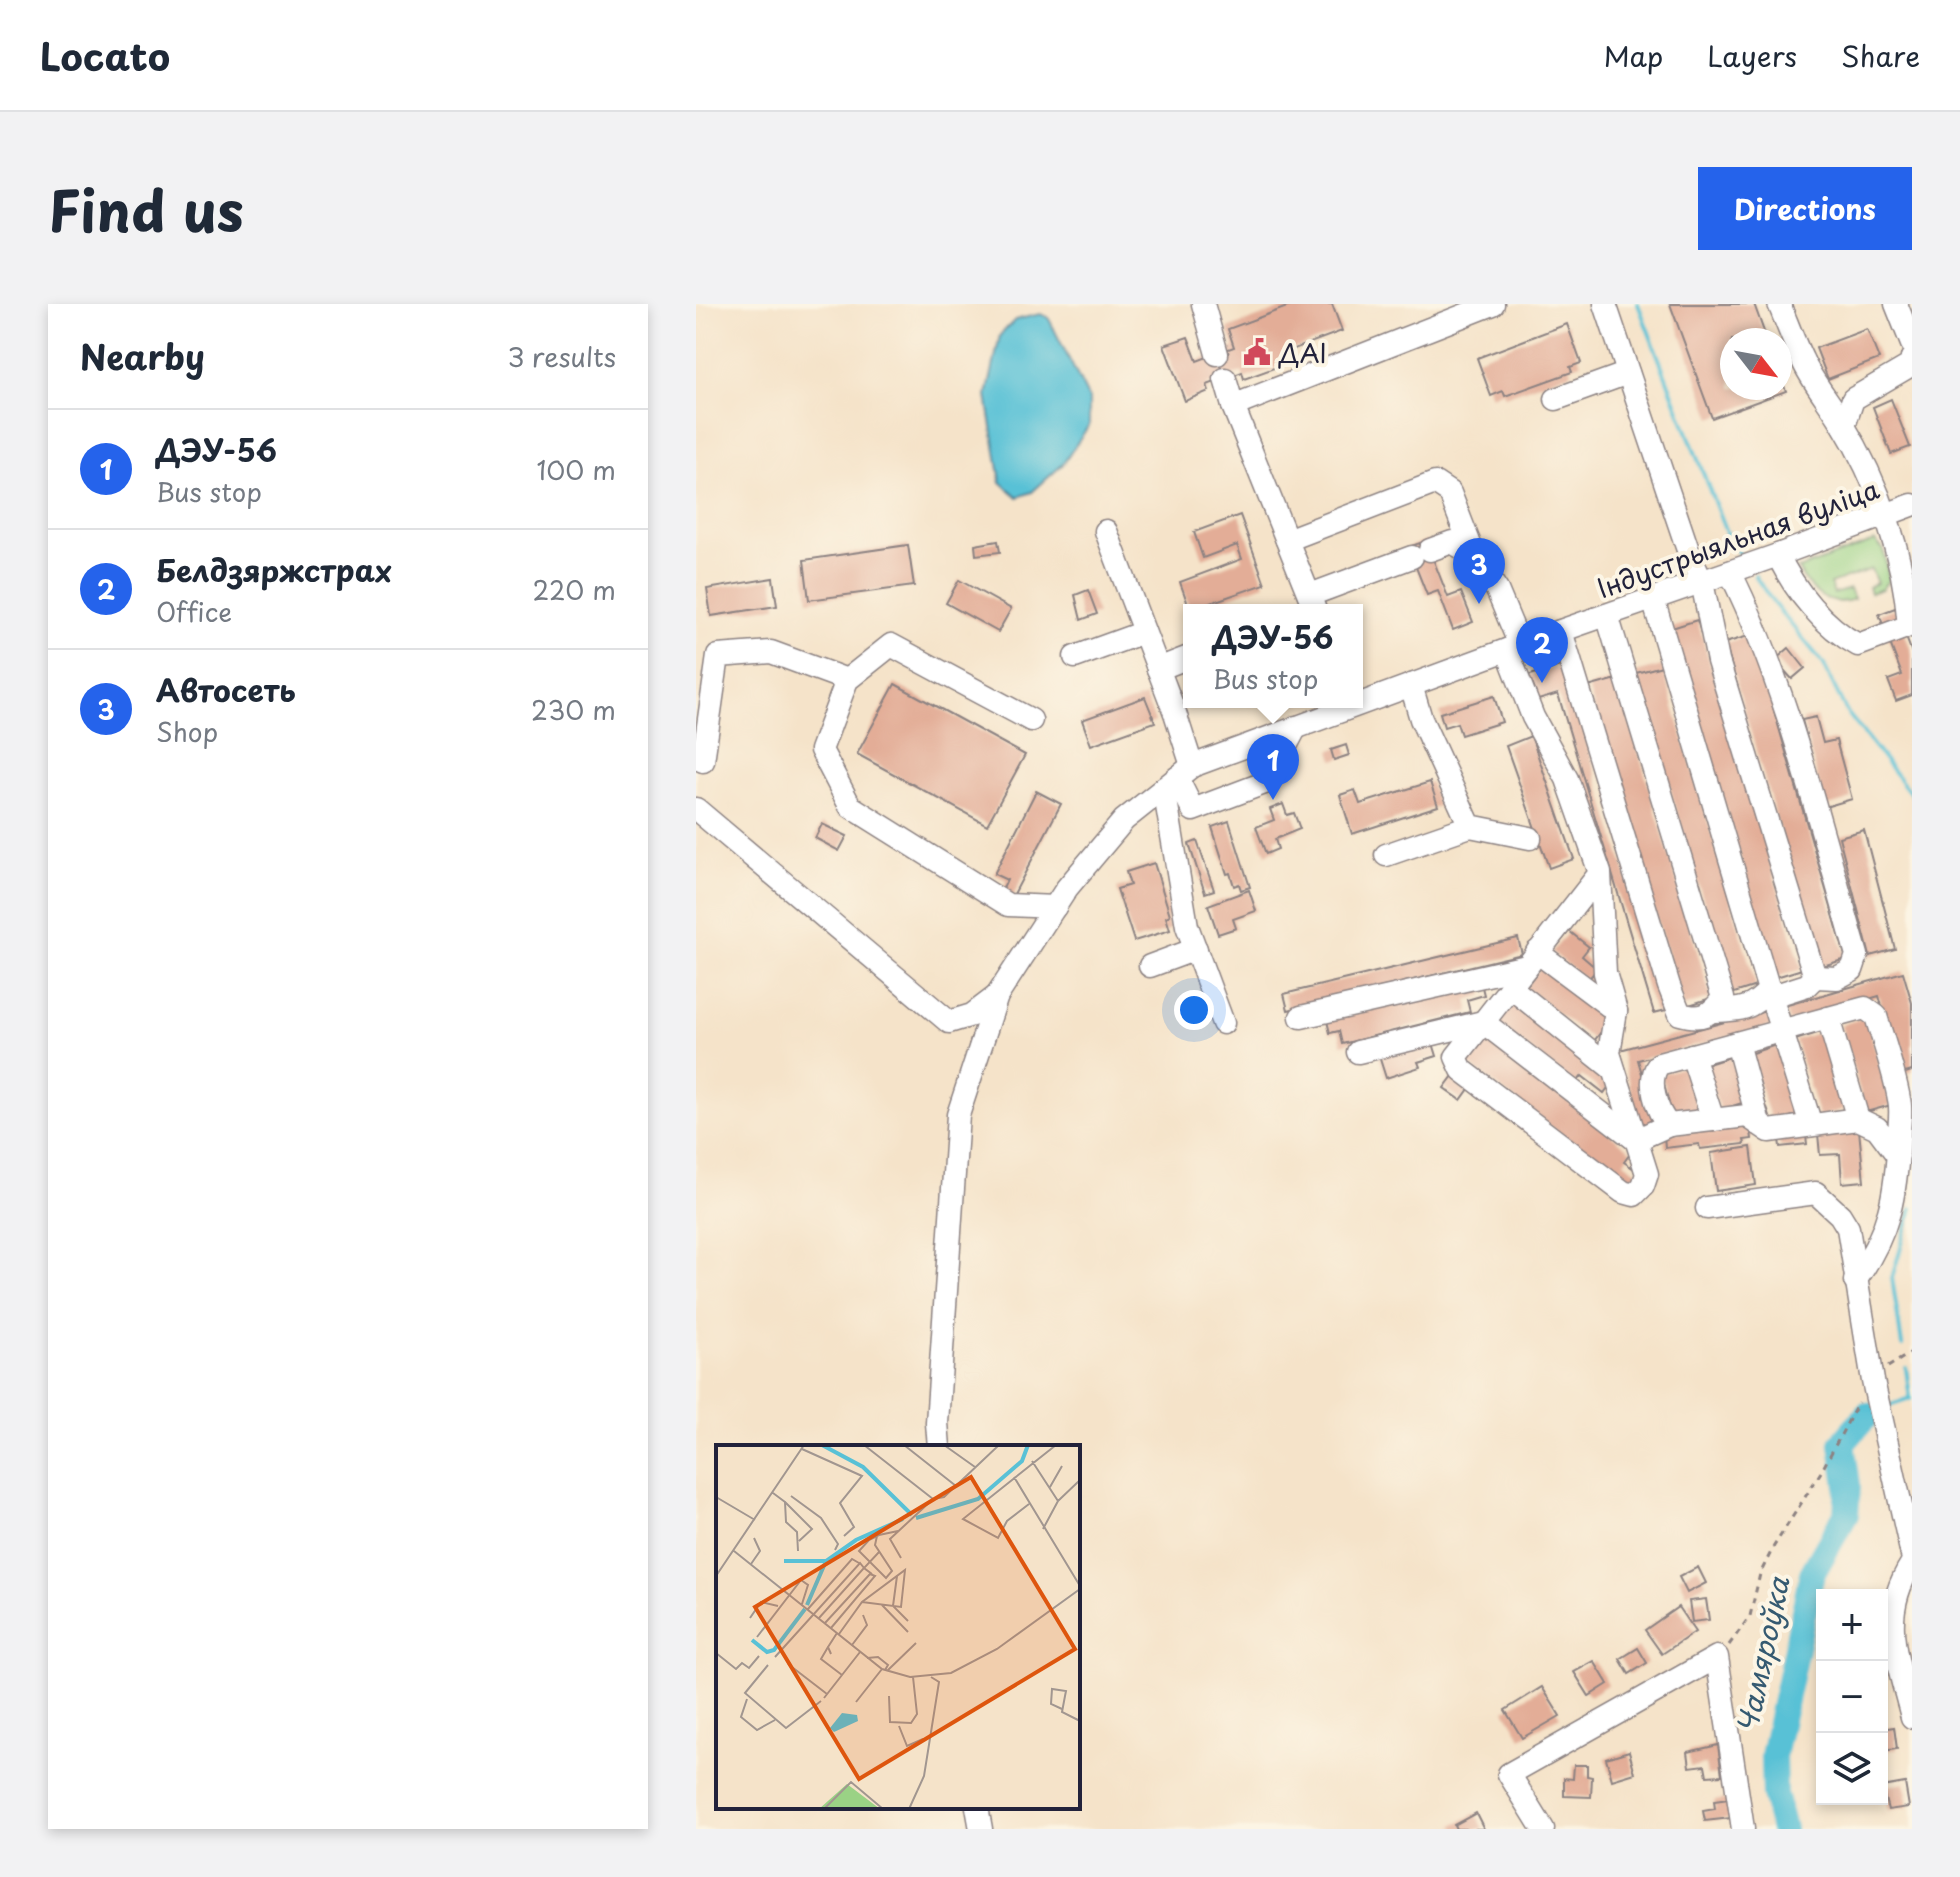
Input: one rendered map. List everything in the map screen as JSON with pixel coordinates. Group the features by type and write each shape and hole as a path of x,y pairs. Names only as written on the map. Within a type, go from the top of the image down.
{"street":[{"path":"1203,304 1217,354"},
{"path":"1233,406 1493,304"},
{"path":"1605,304 1690,556 1702,582 1718,661 1815,977"},
{"path":"1778,555 1788,577 1838,634 1858,645 1909,626 1906,591 1893,538 1874,487 1844,426 1803,362 1779,304"},
{"path":"1896,304 1912,344"},
{"path":"1844,426 1853,399 1911,365 1912,358"},
{"path":"1556,399 1628,373"},
{"path":"1225,379 1312,602 1452,542 1474,555"},
{"path":"1287,540 1435,483 1450,493 1474,555 1497,590 1533,717 1567,779 1600,873 1605,973 1616,1011 1609,1053 1647,1174 1643,1186 1634,1195 1623,1192 1462,1070 1456,1057 1600,873"},
{"name":"Індустрыяльная вуліца","path":"1363,700 1912,505"},
{"path":"1106,531 1158,669 1178,777 1187,926 1223,1023"},
{"path":"1730,572 1755,622 1780,695 1857,955 1852,970 1837,978 1815,977 1807,985 1779,994 1769,990"},
{"path":"1653,599 1811,1125"},
{"path":"1607,615 1723,998 1713,1011"},
{"path":"1561,631 1680,1014 1695,1018 1713,1011 1742,1009 1757,1003 1769,990"},
{"path":"1075,657 1144,632"},
{"path":"1031,720 891,645 847,680 821,750 850,806 1008,905 1055,907"},
{"path":"703,761 718,656 771,652 847,680"},
{"path":"1158,669 1183,659"},
{"path":"1411,685 1421,719 1470,826"},
{"name":"Індустрыяльная вуліца","path":"997,996 1055,907 1124,820 1178,777 1340,708"},
{"path":"1178,777 1193,810 1267,782 1296,727"},
{"path":"696,809 949,1022 972,1015 997,996"},
{"path":"1386,855 1470,826 1530,838"},
{"path":"1150,966 1196,949"},
{"path":"1301,1017 1532,959 1616,1011"},
{"path":"1510,987 1614,1070"},
{"path":"939,1445 937,1423 958,1115 997,996"},
{"path":"1669,1125 1662,1118 1652,1084 1652,1072 1659,1064 1865,1008 1876,1016 1900,1101 1898,1156 1892,1204 1875,1252 1855,1281"},
{"path":"1828,1018 1858,1119"},
{"path":"1358,1052 1483,1022"},
{"path":"1483,1022 1636,1140"},
{"path":"1737,1043 1759,1124"},
{"path":"1692,1055 1713,1120"},
{"path":"1636,1140 1669,1125 1747,1116 1769,1131 1858,1119 1877,1128 1898,1156"},
{"path":"1707,1208 1816,1193 1840,1215 1848,1228 1873,1381 1912,1555"},
{"path":"1912,1563 1899,1583 1891,1628 1912,1717"},
{"path":"1543,1829 1509,1774 1717,1657 1743,1829"},
{"path":"977,1809 981,1829"}],"path":[{"path":"1717,1657 1750,1616 1760,1574 1821,1472 1848,1418 1873,1381 1891,1364 1912,1352"}],"green space":[{"path":"1875,541 1883,549 1889,579 1882,589 1870,593 1868,587 1877,583 1871,569 1830,584 1834,594 1849,589 1854,599 1836,602 1814,591 1798,569"}],"water":[{"path":"1040,314 1048,317 1089,399 1089,425 1063,464 1032,492 1018,497 1001,482 987,396 1000,335 1015,320"}],"building":[{"name":"ДАІ","path":"1289,304 1332,304 1342,331 1291,350 1296,360 1244,379 1242,372 1207,385 1209,391 1185,401 1164,345 1188,337 1197,361 1234,347 1228,329"},
{"path":"1670,304 1754,304 1763,328 1720,328 1720,400 1761,400 1712,418"},
{"path":"1567,324 1581,363 1570,367 1572,372 1505,396 1503,391 1491,396 1477,358"},
{"path":"1867,329 1879,359 1828,379 1816,348"},
{"path":"1891,399 1910,447 1891,454 1873,407"},
{"path":"1240,515 1265,584 1207,604 1188,604 1180,582 1242,559 1237,545 1203,558 1194,532"},
{"path":"998,541 1000,552 976,555 975,545"},
{"path":"1426,541 1448,597 1461,592 1473,622 1453,630 1438,591 1427,595 1408,547"},
{"path":"908,545 914,586 809,600 804,560"},
{"path":"773,578 777,606 711,616 707,589"},
{"path":"959,580 1011,609 998,632 946,603"},
{"path":"1088,590 1097,614 1081,620 1075,595"},
{"path":"1895,608 1912,653 1912,695 1896,701 1888,680 1902,675 1879,614"},
{"path":"1697,620 1802,969 1776,977 1672,628"},
{"path":"1752,635 1846,959 1819,967 1725,643"},
{"path":"1789,648 1805,668 1792,679 1775,660"},
{"path":"1564,665 1666,1010 1654,1013 1558,694 1535,701 1527,676"},
{"path":"1662,666 1756,986 1731,994 1636,673"},
{"path":"1617,679 1711,998 1683,1007 1588,687"},
{"path":"895,684 1025,755 987,825 857,754"},
{"path":"1494,696 1502,722 1461,735 1457,723 1444,727 1440,713"},
{"path":"1145,697 1155,722 1091,745 1082,720"},
{"path":"1816,717 1823,743 1836,740 1852,799 1825,807 1802,720"},
{"path":"1531,736 1574,859 1549,868 1506,746"},
{"path":"1346,745 1349,755 1334,760 1331,750"},
{"path":"1430,782 1438,806 1352,834 1340,795 1355,790 1360,804"},
{"path":"1036,791 1061,804 1013,896 1002,891 1007,880 994,874"},
{"path":"1283,804 1287,815 1294,813 1300,829 1275,839 1278,849 1266,854 1256,827 1274,820 1270,809"},
{"path":"1229,821 1250,887 1241,890 1239,884 1234,886 1230,873 1227,874 1212,827"},
{"path":"822,824 847,836 839,851 815,838"},
{"path":"1864,830 1895,949 1870,956 1839,837"},
{"path":"1197,841 1214,890 1205,893 1189,844"},
{"path":"1154,863 1170,915 1166,917 1170,930 1134,941 1117,889 1130,885 1126,872"},
{"path":"1249,890 1256,911 1233,919 1236,928 1218,934 1208,905"},
{"path":"1569,931 1589,947 1582,956 1597,969 1587,981 1552,952"},
{"path":"1518,938 1522,954 1288,1010 1284,994"},
{"path":"1541,967 1610,1020 1594,1041 1525,988"},
{"path":"1903,972 1912,1003 1912,1071 1902,1074 1879,996 1789,1022 1784,1006"},
{"path":"1481,983 1484,995 1467,1000 1470,1012 1342,1044 1339,1031 1330,1033 1327,1021"},
{"path":"1511,1000 1613,1081 1604,1093 1582,1076 1575,1085 1495,1022"},
{"path":"1766,1011 1771,1026 1638,1060 1657,1126 1642,1130 1620,1050"},
{"path":"1866,1017 1891,1105 1866,1112 1841,1025"},
{"path":"1821,1032 1844,1109 1819,1117 1795,1040"},
{"path":"1484,1036 1632,1151 1624,1162 1641,1174 1630,1188 1465,1061"},
{"path":"1432,1040 1437,1056 1418,1062 1420,1067 1386,1078 1379,1056"},
{"path":"1776,1045 1799,1114 1772,1123 1749,1054"},
{"path":"1730,1057 1745,1102 1720,1110 1705,1065"},
{"path":"1686,1066 1698,1110 1673,1118 1661,1074"},
{"path":"1453,1076 1469,1089 1461,1100 1444,1088"},
{"path":"1750,1124 1752,1139 1744,1140 1745,1144 1700,1149 1699,1144 1665,1148 1664,1134"},
{"path":"1859,1130 1864,1181 1842,1183 1840,1154 1820,1155 1818,1134"},
{"path":"1806,1136 1807,1144 1780,1147 1779,1139"},
{"path":"1751,1147 1756,1185 1716,1191 1711,1153"},
{"path":"1698,1567 1706,1583 1687,1593 1679,1577"},
{"path":"1706,1599 1709,1620 1692,1622 1689,1601"},
{"path":"1678,1607 1695,1632 1662,1654 1645,1630"},
{"path":"1638,1648 1647,1663 1629,1674 1620,1659"},
{"path":"1594,1661 1608,1684 1589,1696 1574,1672"},
{"path":"1542,1687 1560,1716 1522,1738 1505,1710"},
{"path":"1894,1727 1897,1749 1888,1750 1888,1728"},
{"path":"1718,1745 1722,1775 1707,1776 1705,1765 1690,1767 1688,1752"},
{"path":"1629,1751 1635,1773 1612,1780 1606,1758"},
{"path":"1574,1765 1587,1765 1587,1776 1592,1777 1591,1797 1564,1796 1564,1778 1573,1779"},
{"path":"1905,1783 1909,1807 1888,1810 1888,1786"},
{"path":"1729,1799 1731,1818 1705,1821 1703,1811 1715,1809 1714,1801"},
{"path":"1476,1813 1484,1829 1456,1829 1454,1825"}],"waterway":[{"path":"1638,304 1727,535 1741,556"},
{"path":"1755,576 1823,663 1846,711 1912,795"},
{"path":"1902,1345 1892,1278 1912,1209"},
{"path":"1906,1368 1910,1399"},
{"name":"Чамяроўка","path":"1888,1406 1910,1399"},
{"name":"Чамяроўка","path":"1783,1829 1774,1794 1773,1756 1812,1574 1846,1514 1848,1485 1842,1444 1867,1415"}],"place":[{"name":"ДАІ","path":"1257,352"},
{"name":"Автосеть","path":"1479,604"},
{"name":"Белдзяржстрах","path":"1542,683"},
{"name":"ДЭУ-56","path":"1273,800"}]}
